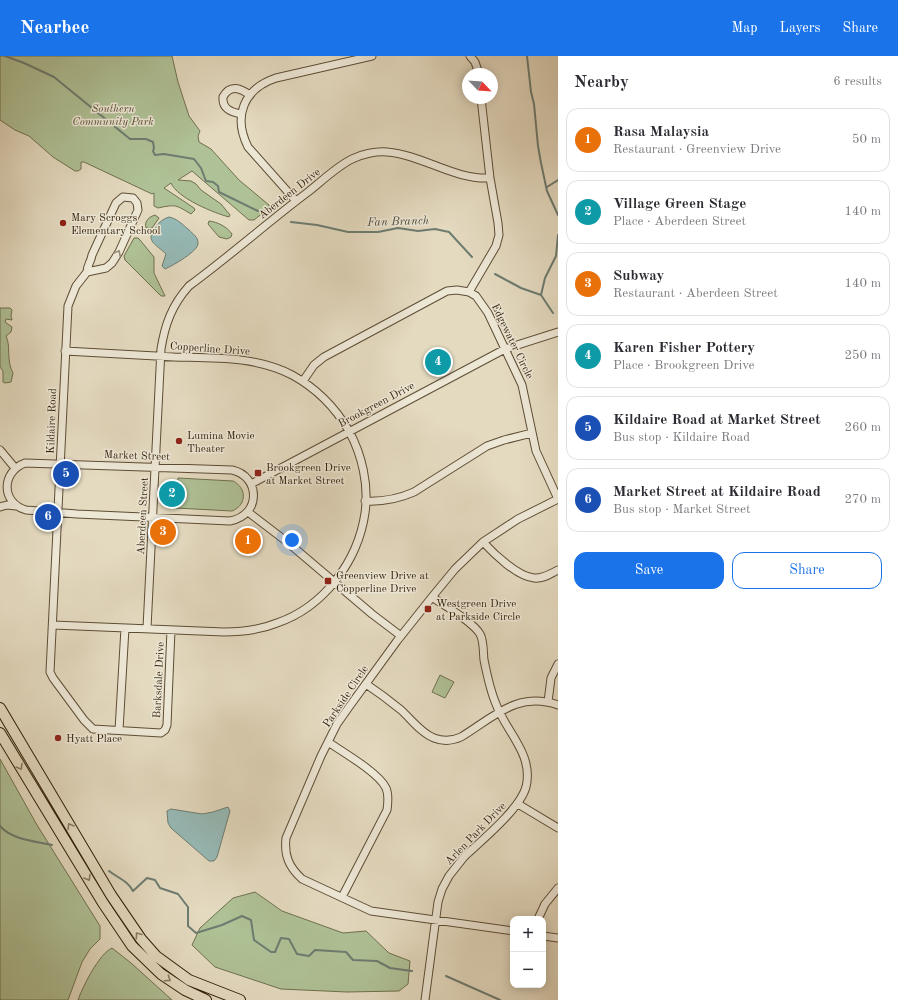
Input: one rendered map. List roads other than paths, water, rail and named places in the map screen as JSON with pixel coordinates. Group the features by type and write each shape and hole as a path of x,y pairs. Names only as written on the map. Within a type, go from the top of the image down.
{"highway":[{"path":"0,708 111,896 141,939 156,956 189,980 240,1000"},
{"path":"0,733 103,903 132,946 160,974 185,990 206,1000"}],"street":[{"path":"296,201 248,147 242,134 240,121 241,114 250,95 262,84 276,78 372,56"},
{"path":"470,56 475,62 477,68"},
{"path":"241,114 228,110 224,105 224,97 229,90 236,88 250,95"},
{"path":"303,382 314,365 324,357 447,291 457,290 469,292 498,240 498,223 490,178 483,104"},
{"name":"Aberdeen Drive","path":"161,356 166,322 174,306 184,292 345,163 360,156 374,153 397,153 410,156 472,178 490,178"},
{"name":"Kildaire Road","path":"53,625 65,351 70,300 76,286 87,272 87,267 92,260 92,255 116,203 123,197 133,198 137,203 138,210 116,259 106,268 87,272"},
{"name":"Edgewater Circle","path":"469,292 476,296 483,304 522,385 538,459 558,499"},
{"name":"Brookgreen Drive","path":"251,484 505,349 558,332"},
{"name":"Copperline Drive","path":"53,625 229,632 261,628 278,623 305,609 319,598 334,583 347,565 362,528 366,501 365,482 358,450 340,417 329,403 303,382 285,371 248,361 65,351"},
{"name":"Aberdeen Street","path":"147,628 161,356"},
{"path":"366,501 389,500 406,496 487,446 532,433"},
{"path":"0,450 15,468 9,476 6,495 0,503"},
{"name":"Market Street","path":"15,468 20,465 30,463 232,470 239,472 251,484"},
{"path":"0,507 7,505 16,506 26,510 58,513 230,521 237,520 248,512 253,504 254,496 251,484"},
{"path":"7,490 10,499 16,506"},
{"name":"Parkside Circle","path":"435,920 371,911 302,879 287,860 286,838 328,742 349,707 401,636 432,597 455,569 483,542 497,531 558,499"},
{"path":"248,512 286,541 334,583 401,636"},
{"path":"483,542 496,556 520,574 534,578 545,577 558,570"},
{"name":"Arlen Park Drive","path":"425,1000 435,920 442,889 456,866 518,804 526,788 527,767 521,749 499,712 492,694 484,660 482,641 479,633 470,624 432,597"},
{"name":"Barksdale Drive","path":"53,625 50,672 90,727 97,730 159,733 163,732 167,725 171,630"},
{"path":"119,730 125,628"},
{"path":"548,702 551,678 558,664"},
{"path":"366,684 400,710 428,735 439,740 447,741 455,740 508,707 528,701 548,702 558,705"},
{"path":"328,742 377,776 384,786 388,796 387,810 342,897"},
{"path":"518,804 558,828"},
{"path":"539,916 558,888"},
{"path":"435,920 510,931"},
{"path":"546,936 558,938"}],"water":[{"path":"169,217 178,221 189,230 196,237 198,243 190,254 179,262 165,269 162,266 166,254 155,245 151,239 151,236 158,224"},
{"path":"228,807 230,811 217,857 214,861 209,861 171,828 168,823 167,811 171,809 202,814"}],"waterway":[{"name":"Fan Branch","path":"5,56 54,77 130,139 146,139 153,142 153,151 155,155 164,154 194,159 201,168 206,181 213,182 218,186 219,192 258,211"},
{"path":"527,56 541,163 547,191 558,215"},
{"path":"547,187 558,180"},
{"name":"Fan Branch","path":"291,222 317,225 348,232 378,232 398,228 418,231 435,229 449,232 472,257"},
{"path":"541,295 545,278 556,256 558,235"},
{"name":"Fan Branch","path":"495,274 521,288 541,295 553,313"},
{"path":"0,826 5,831 17,837 52,845"},
{"path":"109,871 126,882 133,891 147,878 155,880 160,888 178,894 188,907 188,926 196,933 222,925 242,916 251,920 254,940 271,952 275,952 281,938 289,939 297,954 309,956 315,950 346,952 353,960 377,961 390,968 412,971"},
{"path":"446,976 500,1000"}],"place":[{"name":"Mary Scroggs Elementary School","path":"63,223"},
{"name":"Karen Fisher Pottery","path":"438,362"},
{"name":"Lumina Movie Theater","path":"179,441"},
{"name":"Brookgreen Drive at Market Street","path":"258,473"},
{"name":"Kildaire Road at Market Street","path":"66,474"},
{"name":"Village Green Stage","path":"172,494"},
{"name":"Market Street at Kildaire Road","path":"48,517"},
{"name":"Subway","path":"163,532"},
{"name":"Rasa Malaysia","path":"248,541"},
{"name":"Greenview Drive at Copperline Drive","path":"328,581"},
{"name":"Westgreen Drive at Parkside Circle","path":"428,609"},
{"name":"Hyatt Place","path":"58,738"}],"park label":[{"name":"Southern Community Park","path":"113,114"}]}
